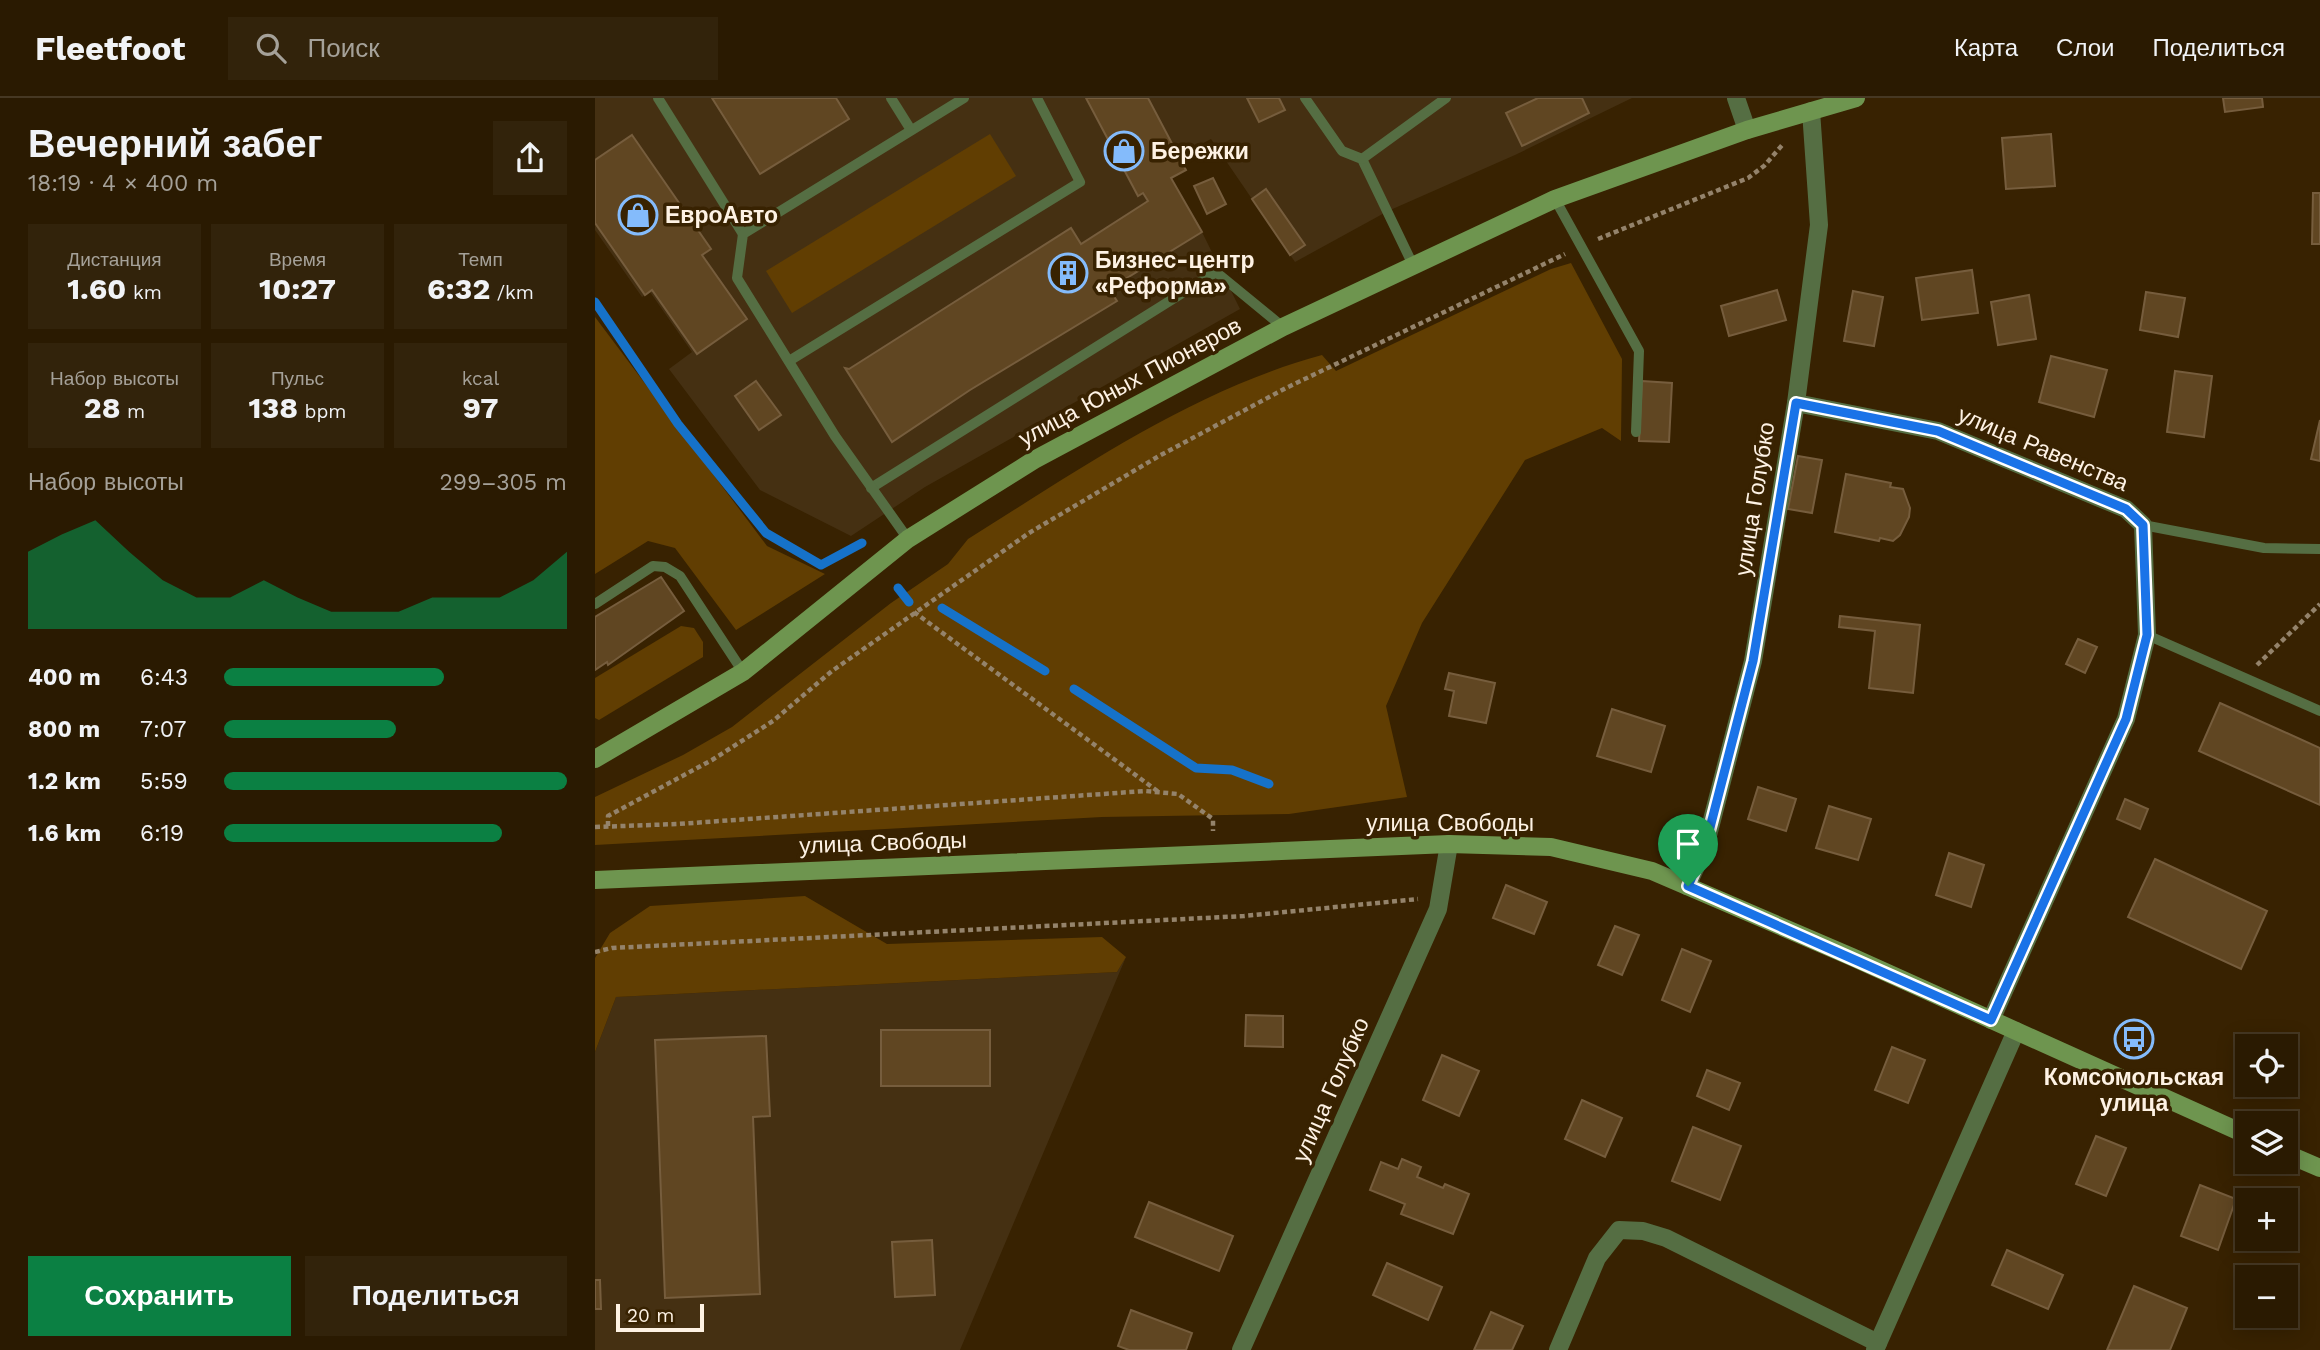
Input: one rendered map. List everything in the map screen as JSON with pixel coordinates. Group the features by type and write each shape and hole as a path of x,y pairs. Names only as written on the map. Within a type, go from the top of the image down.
{"main road":[{"name":"улица Юных Пионеров","path":"595,758 744,672 908,539 1034,460 1283,327 1555,199 1748,130 1856,98"},
{"name":"улица Свободы","path":"595,880 1449,844 1551,847 1653,871 2235,1130"},
{"path":"2298,1159 2320,1168"}],"street":[{"path":"1736,98 1748,130"},
{"name":"улица Голубко","path":"1688,886 1705,847 1753,661 1796,403 1819,225 1811,111"},
{"name":"улица Равенства","path":"1796,403 1938,431 2126,509 2143,525"},
{"path":"1991,1020 2126,719 2147,635 2143,525"},
{"name":"улица Голубко","path":"1241,1350 1438,909 1449,844"},
{"path":"1558,1350 1597,1258 1619,1230 1643,1231 1666,1238 1876,1347 2016,1031"}],"lane":[{"path":"658,98 743,234 737,278 871,488 908,539"},
{"path":"891,98 911,131"},
{"path":"743,234 964,98"},
{"path":"789,361 1080,182 1037,98"},
{"path":"1305,98 1342,151 1362,159 1413,265"},
{"path":"1362,159 1446,98"},
{"path":"1555,199 1639,351 1636,432"},
{"path":"871,488 1216,272 1283,327"},
{"path":"2143,525 2264,548 2320,549"},
{"path":"595,604 653,566 665,567 680,576 744,672"},
{"path":"2147,635 2320,710"}],"path":[{"path":"608,827 608,816 712,760 773,721 832,671 1029,533 1159,456 1286,388 1581,246 1748,178 1764,166 1811,111"},
{"path":"2244,678 2320,604"},
{"path":"914,612 1160,793"},
{"path":"595,827 1145,791 1178,794 1213,819 1214,854"},
{"path":"595,952 612,948 1244,916 1440,897"}],"shaded area":[{"path":"595,98 1632,98 1515,155 1388,211 1295,262 1211,139 1179,156 1186,170 1171,179 1202,232 1240,309 925,487 851,536 760,490 669,369 692,352 650,292 642,297 595,230"},
{"path":"990,134 1016,176 792,313 766,271"},
{"path":"1571,263 1622,359 1621,441 1602,428 1525,460 1422,623 1386,706 1407,797 1289,814 1102,817 595,845 595,797 683,755 732,727 891,603 948,564 968,539 1095,459 1183,410 1274,370 1322,355 1336,371 1551,269"},
{"path":"595,317 767,546 825,574 736,630 675,548 648,541 595,574"},
{"path":"681,626 694,628 703,642 703,657 599,720 595,718 595,678"},
{"path":"805,896 887,944 1102,937 1126,957 1117,972 616,997 595,1052 595,958 610,933 650,906"},
{"path":"1126,957 960,1350 595,1350 595,1052 616,997 1117,972"}],"building":[{"path":"712,98 836,98 849,119 760,174"},
{"name":"Бизнес-центр «Реформа»","path":"1086,98 1148,98 1186,170 1171,178 1202,232 1109,289 1117,301 970,390 892,442 845,368 849,369 1071,228 1081,244 1148,201 1143,193 1138,196"},
{"path":"1247,98 1279,98 1285,110 1259,122"},
{"path":"1538,98 1582,98 1589,113 1522,146 1506,113"},
{"path":"2223,98 2262,98 2263,107 2225,112"},
{"path":"2051,134 2055,186 2006,189 2002,138"},
{"path":"632,135 711,249 702,255 747,319 697,354 652,290 645,295 595,223 595,160"},
{"path":"1213,178 1226,204 1207,214 1194,186"},
{"path":"1266,189 1305,245 1290,255 1252,199"},
{"path":"2313,193 2320,193 2320,244 2312,244"},
{"path":"1972,270 1978,313 1922,320 1916,278"},
{"path":"1777,290 1786,320 1729,336 1721,306"},
{"path":"1853,291 1883,297 1874,346 1844,341"},
{"path":"2146,292 2185,298 2178,337 2140,330"},
{"path":"2029,295 2036,339 1998,345 1991,302"},
{"path":"2051,356 2107,370 2094,417 2039,402"},
{"path":"2175,371 2212,376 2204,437 2167,432"},
{"path":"756,381 781,415 759,430 735,396"},
{"path":"1642,381 1672,383 1669,442 1639,441"},
{"path":"2320,420 2320,461 2311,459"},
{"path":"1798,456 1822,460 1812,513 1788,509"},
{"path":"1846,474 1891,483 1890,487 1903,489 1910,508 1909,517 1900,535 1893,541 1880,538 1879,541 1835,532"},
{"path":"661,577 684,611 608,665 607,662 595,670 595,617"},
{"path":"1840,616 1920,625 1913,693 1869,688 1875,631 1839,627"},
{"path":"2078,639 2097,647 2085,673 2066,664"},
{"path":"1449,673 1495,683 1486,723 1449,716 1454,691 1445,689"},
{"path":"2220,703 2320,748 2320,805 2199,751"},
{"path":"1612,709 1665,726 1651,772 1597,756"},
{"path":"1758,787 1796,799 1786,831 1748,819"},
{"path":"2125,799 2148,809 2140,829 2117,819"},
{"path":"1829,806 1871,819 1858,860 1816,848"},
{"path":"1949,853 1984,865 1971,907 1936,895"},
{"path":"2155,859 2267,911 2241,969 2128,917"},
{"path":"1506,885 1547,902 1534,934 1493,918"},
{"path":"1615,926 1639,935 1622,975 1598,965"},
{"path":"1682,949 1711,961 1690,1012 1662,1000"},
{"path":"1246,1015 1283,1016 1283,1047 1245,1046"},
{"path":"881,1030 990,1030 990,1086 881,1086"},
{"path":"766,1036 770,1116 753,1117 760,1294 665,1298 655,1040"},
{"path":"1892,1047 1925,1060 1908,1103 1875,1090"},
{"path":"1442,1055 1479,1071 1459,1116 1423,1100"},
{"path":"1707,1070 1740,1083 1729,1110 1697,1096"},
{"path":"1582,1100 1622,1118 1605,1157 1565,1139"},
{"path":"1693,1127 1741,1146 1720,1200 1672,1181"},
{"path":"2096,1136 2126,1148 2106,1196 2076,1184"},
{"path":"1402,1159 1421,1167 1417,1177 1443,1188 1445,1184 1469,1194 1453,1234 1401,1214 1405,1204 1370,1190 1381,1162 1398,1169"},
{"path":"2200,1185 2235,1199 2218,1250 2181,1236"},
{"path":"1149,1202 1233,1236 1219,1271 1135,1237"},
{"path":"932,1240 935,1295 895,1297 892,1242"},
{"path":"2007,1250 2063,1275 2048,1309 1992,1285"},
{"path":"1387,1263 1442,1287 1428,1320 1373,1295"},
{"path":"595,1280 600,1280 601,1309 595,1309"},
{"path":"2134,1286 2187,1308 2170,1350 2107,1350"},
{"path":"1131,1310 1192,1333 1186,1350 1129,1350 1118,1346"},
{"path":"1491,1312 1523,1326 1512,1350 1474,1350"}],"waterway":[{"path":"595,302 678,424 766,533 821,565 862,543"},
{"path":"898,588 909,602"},
{"path":"942,608 1045,671"},
{"path":"1074,689 1196,768 1232,770 1269,784"}],"place":[{"name":"Бережки","path":"1124,151"},
{"name":"ЕвроАвто","path":"638,215"},
{"name":"Бизнес-центр «Реформа»","path":"1068,273"},
{"name":"Комсомольская улица","path":"2134,1039"}],"route":[{"path":"1796,403 1938,431 2126,509 2143,525 2147,635 2126,719 1991,1020 1688,886 1705,847 1753,661 1796,403"}]}
